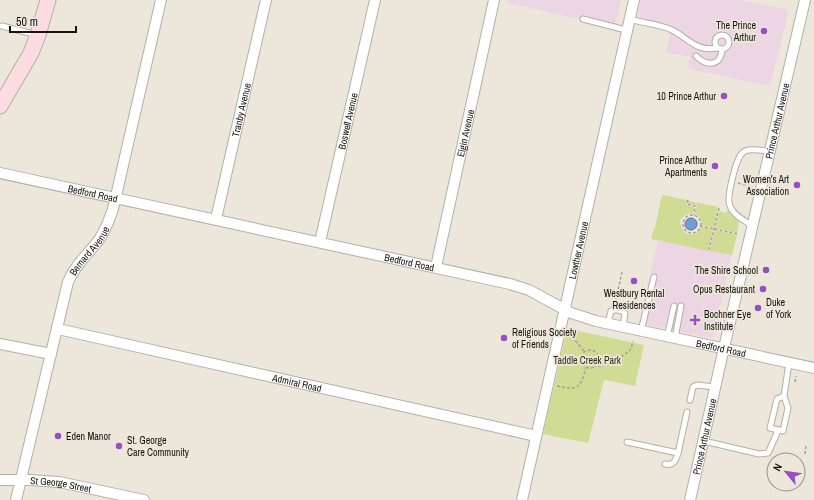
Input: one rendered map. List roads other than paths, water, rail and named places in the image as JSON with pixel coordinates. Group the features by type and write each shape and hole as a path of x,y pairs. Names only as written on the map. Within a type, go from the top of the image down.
{"main road":[{"path":"0,106 21,71 38,35 48,0"}],"street":[{"name":"Bernard Avenue","path":"16,500 70,276 74,269 99,240 113,209 161,0"},
{"name":"Tranby Avenue","path":"216,220 266,0"},
{"name":"Boswell Avenue","path":"320,242 375,0"},
{"name":"Elgin Avenue","path":"436,267 494,0"},
{"name":"Lowther Avenue","path":"522,500 626,30 634,0"},
{"name":"Prince Arthur Avenue","path":"690,500 805,0"},
{"name":"Bedford Road","path":"0,173 510,284 529,290 571,313 671,338 814,368"},
{"name":"Admiral Road","path":"58,329 536,436"},
{"path":"0,344 51,354"},
{"name":"St George Street","path":"0,480 58,482 144,500"}],"lane":[{"path":"583,19 626,30"},
{"path":"629,19 672,30 691,44 710,49 719,49 726,48 729,42 724,33 715,39 715,44 719,49 721,56 717,62 710,64 702,62 696,56"},
{"path":"2,26 38,35"},
{"path":"753,226 740,217 730,207 729,198 732,181 741,154 749,150 770,151"},
{"path":"641,331 654,277"},
{"path":"671,338 674,306"},
{"path":"671,338 681,306"},
{"path":"608,323 611,311 622,311 625,313 623,327"},
{"path":"784,396 777,399 770,428 783,431 788,408 784,396 789,363"},
{"path":"690,400 693,387 697,385 715,387"},
{"path":"666,464 671,464 674,462 678,453 687,412"},
{"path":"704,441 759,454 768,453 778,430"},
{"path":"627,442 678,453"}],"water":[{"path":"693,218 696,219 696,229 689,230 686,229 685,222 686,219"}],"place":[{"name":"The Prince Arthur","path":"764,31"},
{"name":"10 Prince Arthur","path":"724,96"},
{"name":"Prince Arthur Apartments","path":"715,166"},
{"name":"Women's Art Association","path":"797,185"},
{"name":"The Shire School","path":"766,270"},
{"name":"Westbury Rental Residences","path":"634,281"},
{"name":"Opus Restaurant","path":"763,289"},
{"name":"Duke of York","path":"758,308"},
{"name":"Bochner Eye Institute","path":"695,320"},
{"name":"Religious Society of Friends","path":"504,338"},
{"name":"Eden Manor","path":"58,436"},
{"name":"St. George Care Community","path":"119,446"}],"park label":[{"name":"Taddle Creek Park","path":"587,360"}]}
